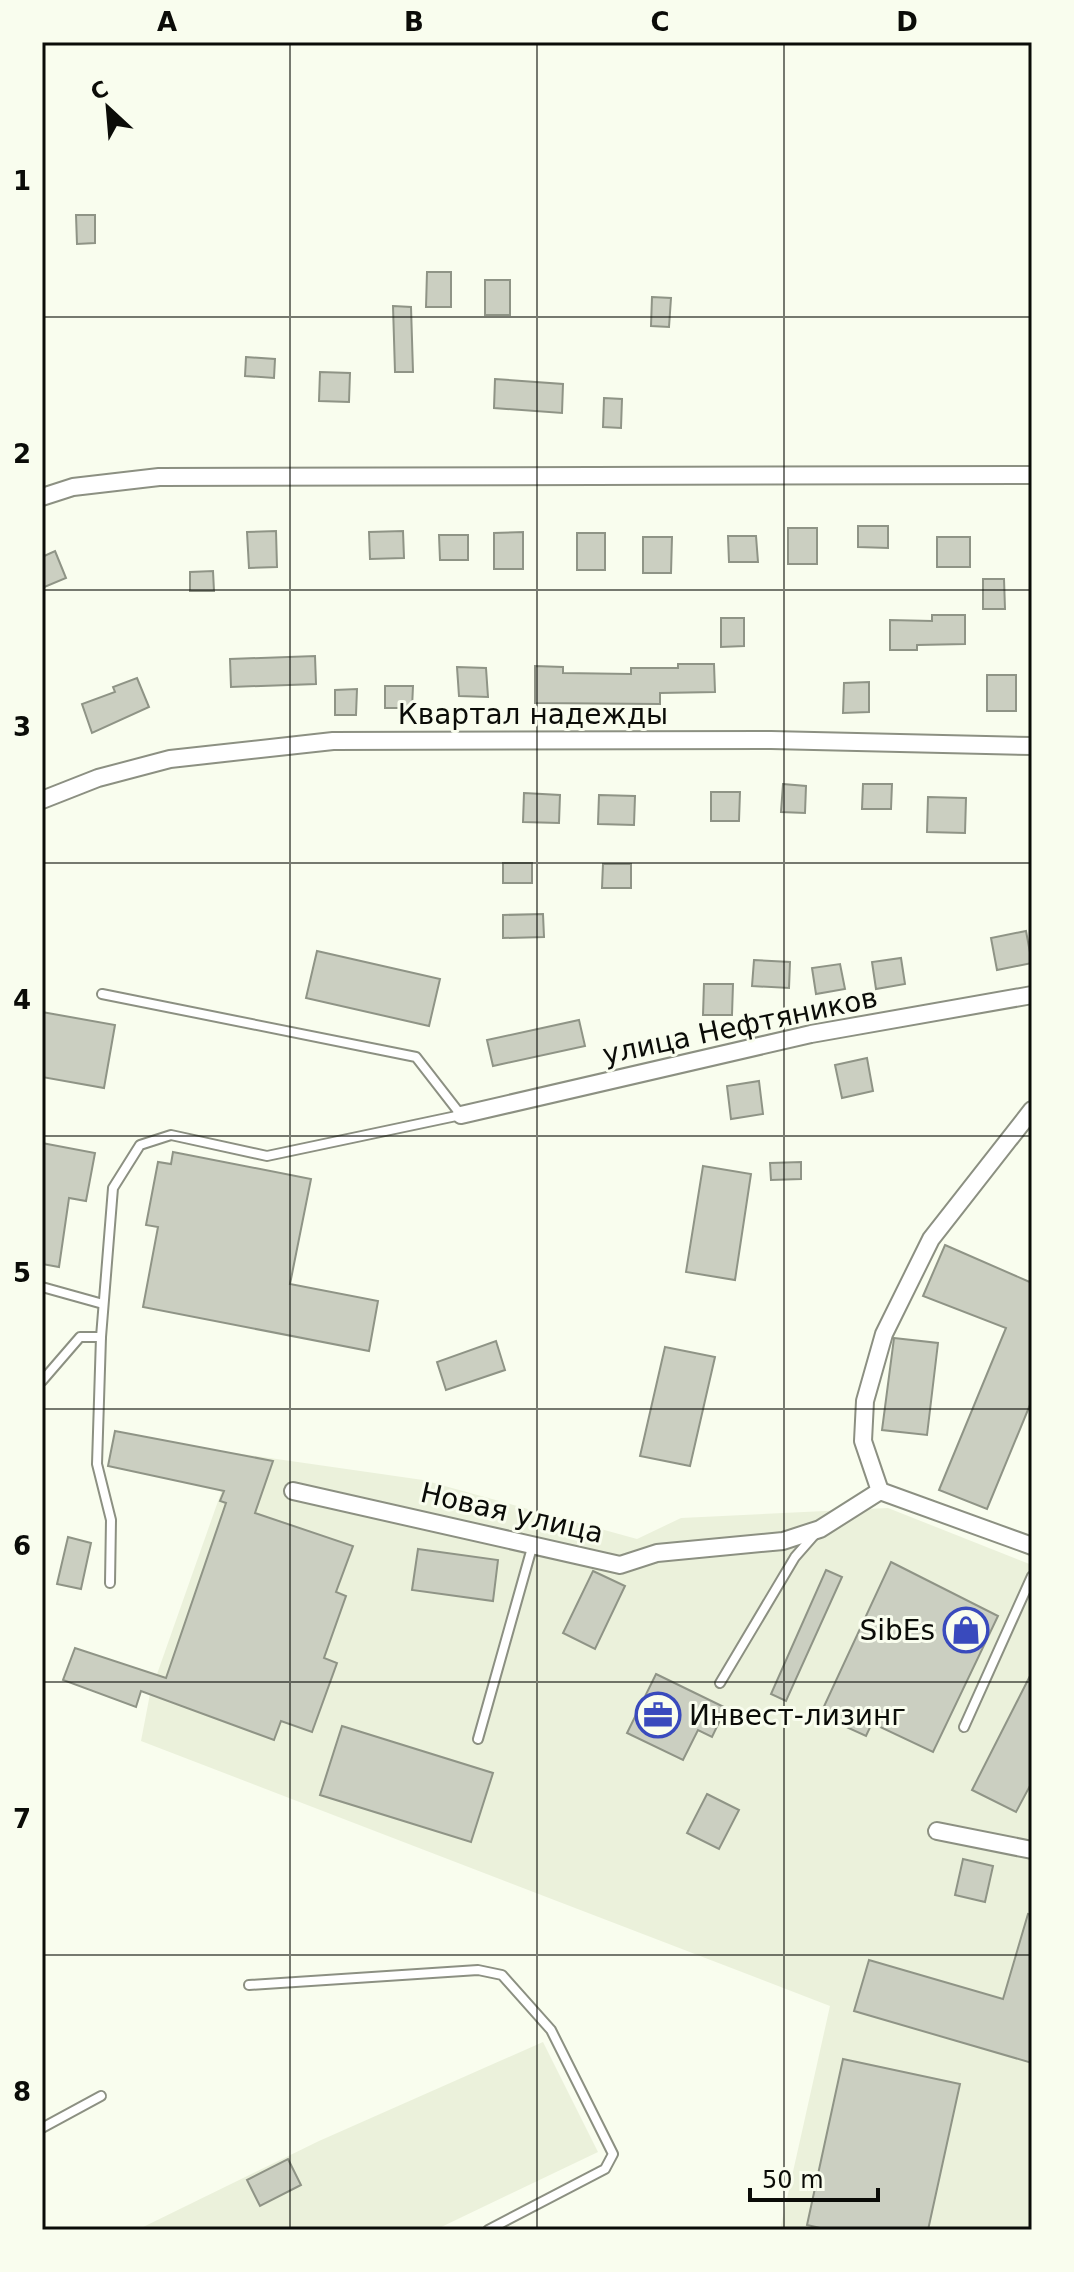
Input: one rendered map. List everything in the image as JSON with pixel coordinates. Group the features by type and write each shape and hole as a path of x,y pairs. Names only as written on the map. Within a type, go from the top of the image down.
{"street":[{"path":"42,497 73,487 159,477 1032,475"},
{"name":"Квартал надежды","path":"42,800 98,778 170,759 333,741 771,740 1032,746"},
{"name":"улица Нефтяников","path":"461,1115 811,1034 1032,995"},
{"path":"1032,1110 1015,1135 943,1220 884,1334 865,1401 863,1441 880,1491 1032,1546"},
{"name":"Новая улица","path":"293,1491 620,1565 657,1553 783,1541 820,1529 880,1491"},
{"path":"937,1831 1032,1850"}],"lane":[{"path":"102,994 416,1057 461,1115 267,1156 171,1135 140,1145 113,1188 103,1304 97,1464 111,1520 110,1583"},
{"path":"42,1287 103,1304"},
{"path":"42,1381 80,1337 101,1337"},
{"path":"720,1683 795,1557 820,1529"},
{"path":"478,1739 533,1543"},
{"path":"964,1727 1032,1576"},
{"path":"249,1985 478,1970 502,1975 551,2030 613,2154 605,2169 488,2230"},
{"path":"42,2128 101,2096"}],"shaded area":[{"path":"235,1453 423,1480 637,1539 681,1518 888,1508 1032,1565 1032,2230 780,2230 830,2006 141,1741 150,1694"},
{"path":"543,2042 598,2152 435,2230 137,2230 319,2141"}],"building":[{"path":"76,215 95,215 95,243 77,244"},
{"path":"427,272 451,272 451,307 426,307"},
{"path":"485,280 510,280 510,315 485,315"},
{"path":"652,297 671,298 669,327 651,326"},
{"path":"393,306 411,307 413,372 395,372"},
{"path":"246,357 275,359 274,378 245,376"},
{"path":"320,372 350,373 349,402 319,401"},
{"path":"495,379 563,384 562,413 494,408"},
{"path":"604,398 622,399 621,428 603,427"},
{"path":"858,526 888,526 888,548 858,547"},
{"path":"788,528 817,528 817,564 788,564"},
{"path":"276,531 277,567 249,568 247,532"},
{"path":"403,531 404,558 370,559 369,532"},
{"path":"523,532 523,569 494,569 494,533"},
{"path":"577,533 605,533 605,570 577,570"},
{"path":"439,535 468,535 468,560 440,560"},
{"path":"728,536 756,536 758,562 729,562"},
{"path":"643,537 672,537 671,573 643,573"},
{"path":"937,537 970,537 970,567 937,567"},
{"path":"55,551 66,578 42,588 42,557"},
{"path":"213,571 214,591 190,591 190,572"},
{"path":"983,579 1004,579 1005,609 983,609"},
{"path":"932,615 965,615 965,644 917,645 917,650 890,650 890,620 932,621"},
{"path":"721,618 744,618 744,646 721,647"},
{"path":"315,656 316,684 231,687 230,659"},
{"path":"678,664 714,664 715,692 660,693 660,704 535,703 535,666 563,667 563,673 631,674 631,668 678,668"},
{"path":"457,667 486,668 488,697 459,696"},
{"path":"987,675 1016,675 1016,711 987,711"},
{"path":"137,678 149,707 92,733 82,704 115,692 113,687"},
{"path":"869,682 869,712 843,713 844,683"},
{"path":"385,686 413,686 412,708 385,708"},
{"path":"357,689 356,715 335,715 335,690"},
{"path":"783,784 806,786 805,813 781,812"},
{"path":"863,784 892,784 891,809 862,809"},
{"path":"711,792 740,792 739,821 711,821"},
{"path":"524,793 560,795 559,823 523,822"},
{"path":"599,795 635,796 634,825 598,824"},
{"path":"928,797 966,798 965,833 927,832"},
{"path":"503,863 532,863 532,883 503,883"},
{"path":"603,864 631,864 631,888 602,888"},
{"path":"543,914 544,937 503,938 503,915"},
{"path":"1026,931 1032,963 997,970 991,938"},
{"path":"317,951 440,979 429,1026 306,998"},
{"path":"901,958 905,984 876,989 872,962"},
{"path":"754,960 790,962 789,988 752,986"},
{"path":"840,964 845,989 816,994 812,968"},
{"path":"704,984 733,984 732,1015 703,1015"},
{"path":"42,1012 115,1025 104,1088 42,1077"},
{"path":"579,1020 585,1046 493,1066 487,1040"},
{"path":"867,1058 873,1091 842,1098 835,1065"},
{"path":"759,1081 763,1114 731,1119 727,1086"},
{"path":"42,1143 95,1153 86,1201 69,1198 59,1267 42,1264"},
{"path":"173,1152 311,1179 290,1284 378,1301 369,1351 143,1307 158,1227 146,1225 158,1162 171,1164"},
{"path":"801,1162 801,1179 771,1180 770,1163"},
{"path":"703,1166 751,1174 735,1280 686,1272"},
{"path":"945,1245 1032,1283 1032,1400 987,1509 939,1490 1006,1328 923,1296"},
{"path":"894,1338 938,1343 927,1435 882,1430"},
{"path":"496,1341 505,1370 446,1390 437,1362"},
{"path":"665,1347 715,1357 690,1466 640,1456"},
{"path":"115,1431 273,1461 255,1513 353,1546 336,1592 346,1596 324,1658 337,1663 312,1732 281,1721 274,1740 141,1691 136,1707 63,1680 75,1648 166,1678 226,1503 220,1501 224,1491 108,1466"},
{"path":"68,1537 91,1543 81,1589 57,1584"},
{"path":"418,1549 498,1560 493,1601 412,1590"},
{"path":"891,1562 998,1616 933,1752 872,1723 866,1736 820,1715"},
{"path":"826,1570 842,1577 786,1701 771,1694"},
{"path":"593,1571 625,1586 595,1649 563,1633"},
{"path":"1032,1672 1032,1782 1016,1812 972,1790"},
{"path":"656,1674 726,1708 712,1737 698,1730 683,1760 627,1733"},
{"path":"342,1726 493,1773 471,1842 320,1795"},
{"path":"707,1794 739,1810 719,1849 687,1833"},
{"path":"963,1859 993,1866 985,1902 955,1895"},
{"path":"1028,1914 1032,1915 1032,2063 854,2011 869,1960 1003,1999"},
{"path":"843,2059 960,2084 928,2230 829,2230 807,2225"},
{"path":"288,2159 301,2185 260,2206 247,2180"}],"place":[{"name":"SibEs","path":"966,1630"},
{"name":"Инвест-лизинг","path":"658,1715"}]}
